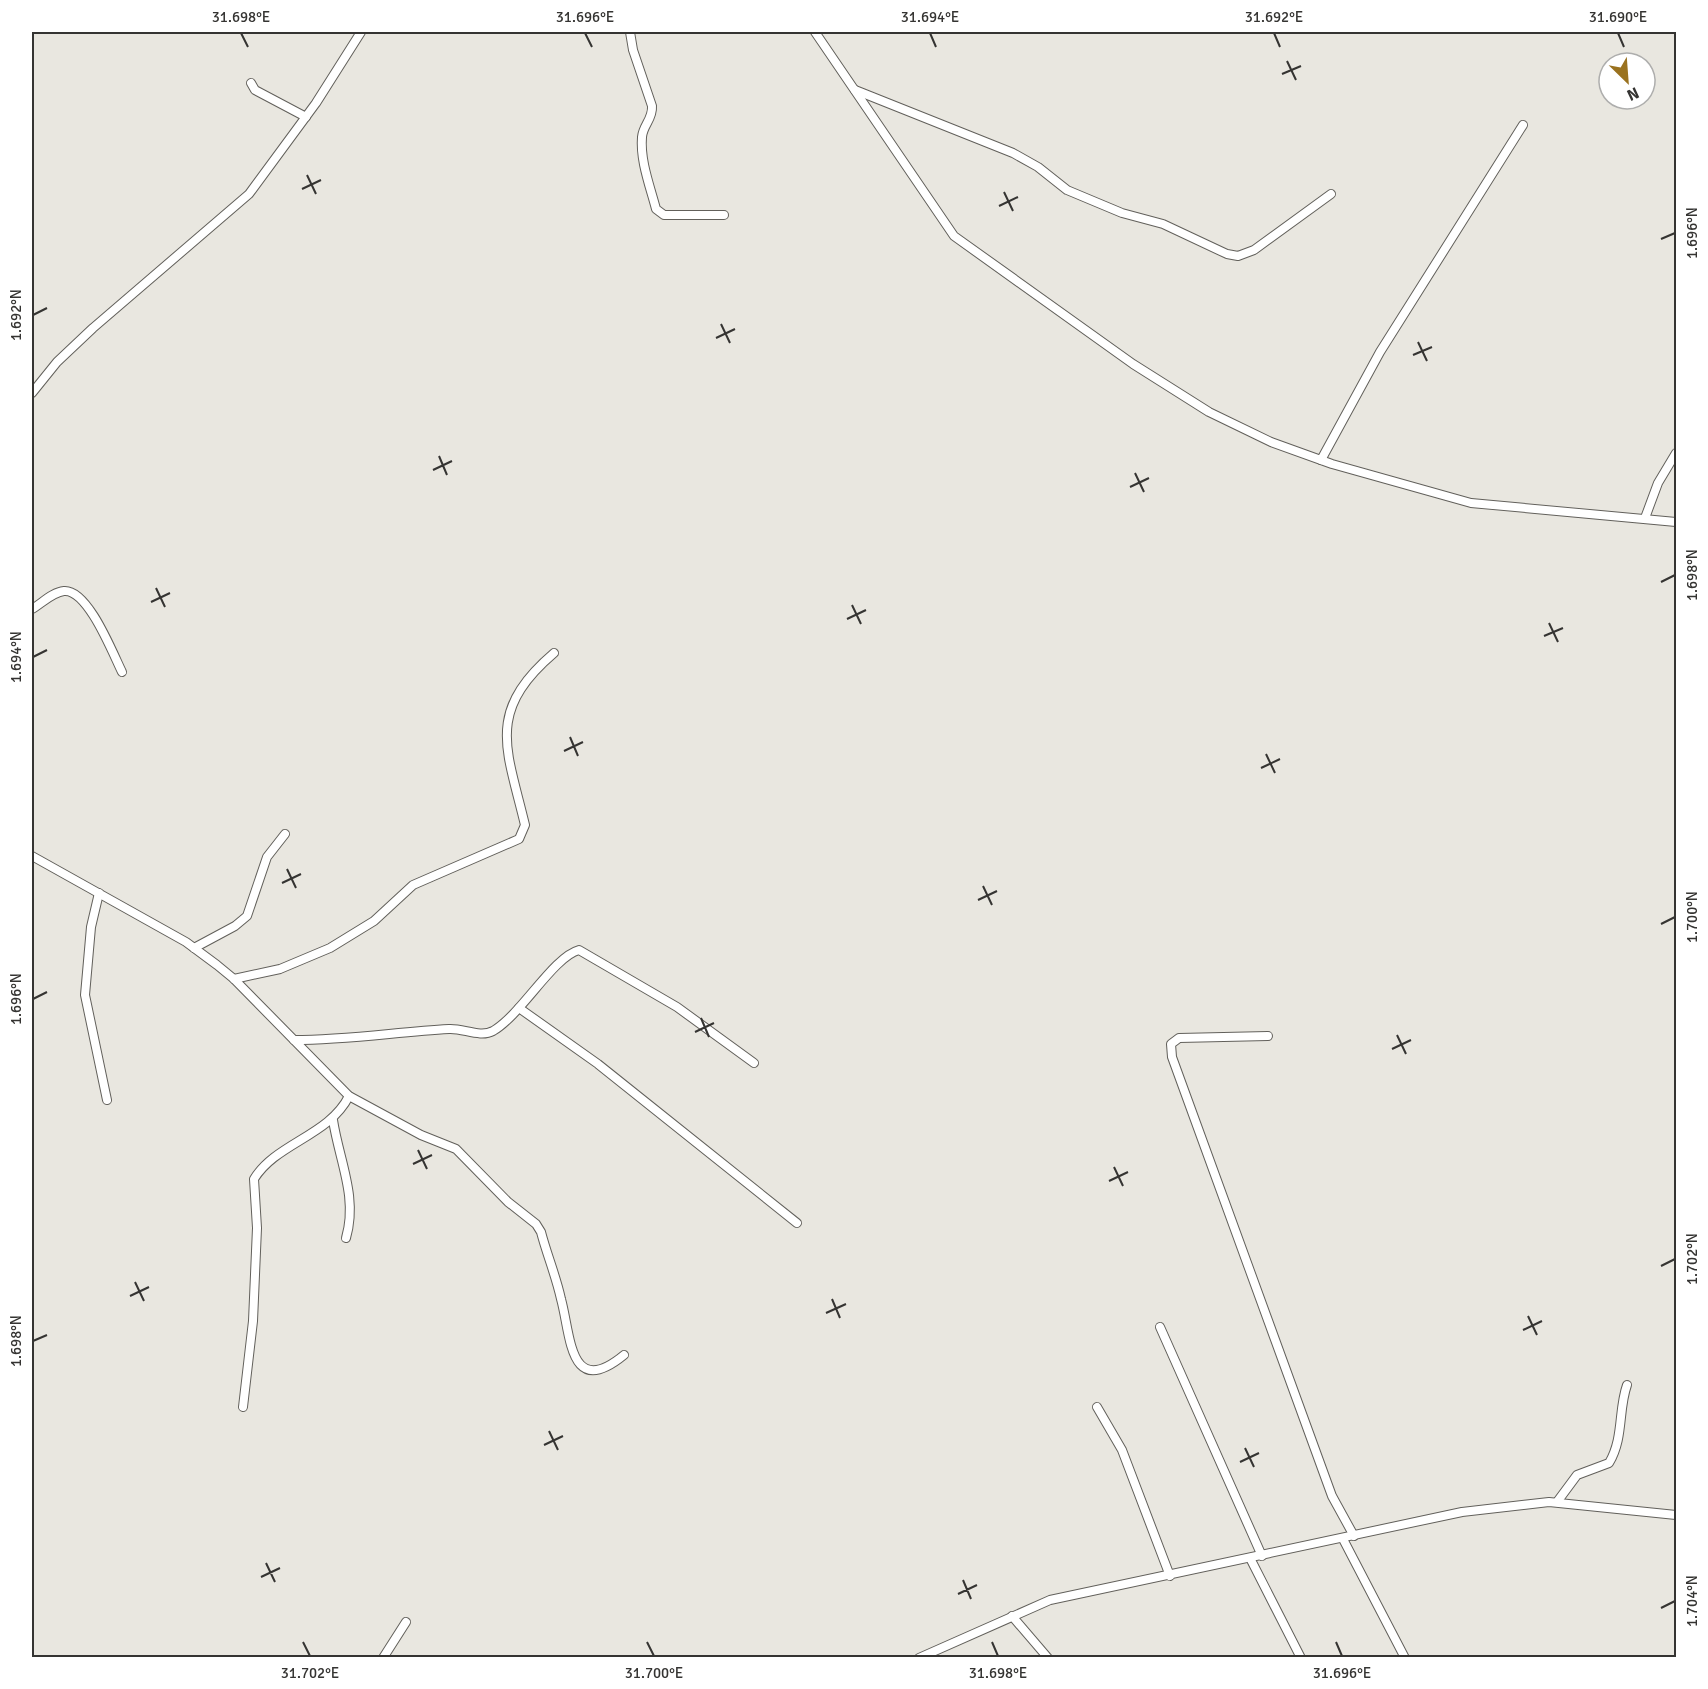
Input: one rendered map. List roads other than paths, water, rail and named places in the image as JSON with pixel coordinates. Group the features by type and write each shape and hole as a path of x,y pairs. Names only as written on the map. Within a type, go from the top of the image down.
{"street":[{"path":"32,393 57,362 93,328 242,202 306,117 362,32"},
{"path":"630,32 633,50 652,106 652,114 642,135 642,149 656,209 664,215 724,215"},
{"path":"815,32 940,219 954,236 1133,364 1209,412 1271,441 1321,460 1472,503 1677,522"},
{"path":"250,83 255,90 306,117"},
{"path":"854,90 1012,153 1038,167 1067,190 1122,213 1163,224 1227,254 1238,256 1254,250 1331,194"},
{"path":"1321,460 1380,352 1523,125"},
{"path":"1646,518 1658,483 1677,453"},
{"path":"32,609 58,592 69,591 77,595 100,627 122,672"},
{"path":"234,979 280,969 330,948 374,921 412,885 519,839 525,825 506,749 506,728 514,699 524,682 554,653"},
{"path":"194,948 235,926 247,916 267,857 285,834"},
{"path":"32,856 194,948 234,979 350,1096 421,1135 456,1149 508,1203 536,1224 561,1299 574,1359 582,1367 593,1370 603,1368 624,1355"},
{"path":"99,893 91,927 85,995 107,1100"},
{"path":"294,1040 345,1039 457,1029 487,1033 498,1028 564,960 579,950 677,1007 754,1062"},
{"path":"519,1008 598,1064 797,1223"},
{"path":"1268,1036 1179,1038 1172,1044 1172,1057 1332,1497 1354,1536"},
{"path":"243,1407 253,1321 257,1228 254,1179 270,1162 333,1120 350,1096"},
{"path":"333,1120 350,1196 351,1216 346,1238"},
{"path":"1160,1327 1225,1478 1262,1556"},
{"path":"1557,1502 1576,1475 1609,1463 1621,1426 1621,1402 1627,1385"},
{"path":"1097,1407 1122,1450 1145,1516 1170,1576"},
{"path":"919,1658 1050,1600 1491,1507 1557,1502 1677,1515"},
{"path":"1343,1539 1404,1658"},
{"path":"1250,1558 1301,1658"},
{"path":"1012,1616 1048,1658"},
{"path":"383,1658 406,1622"}]}
